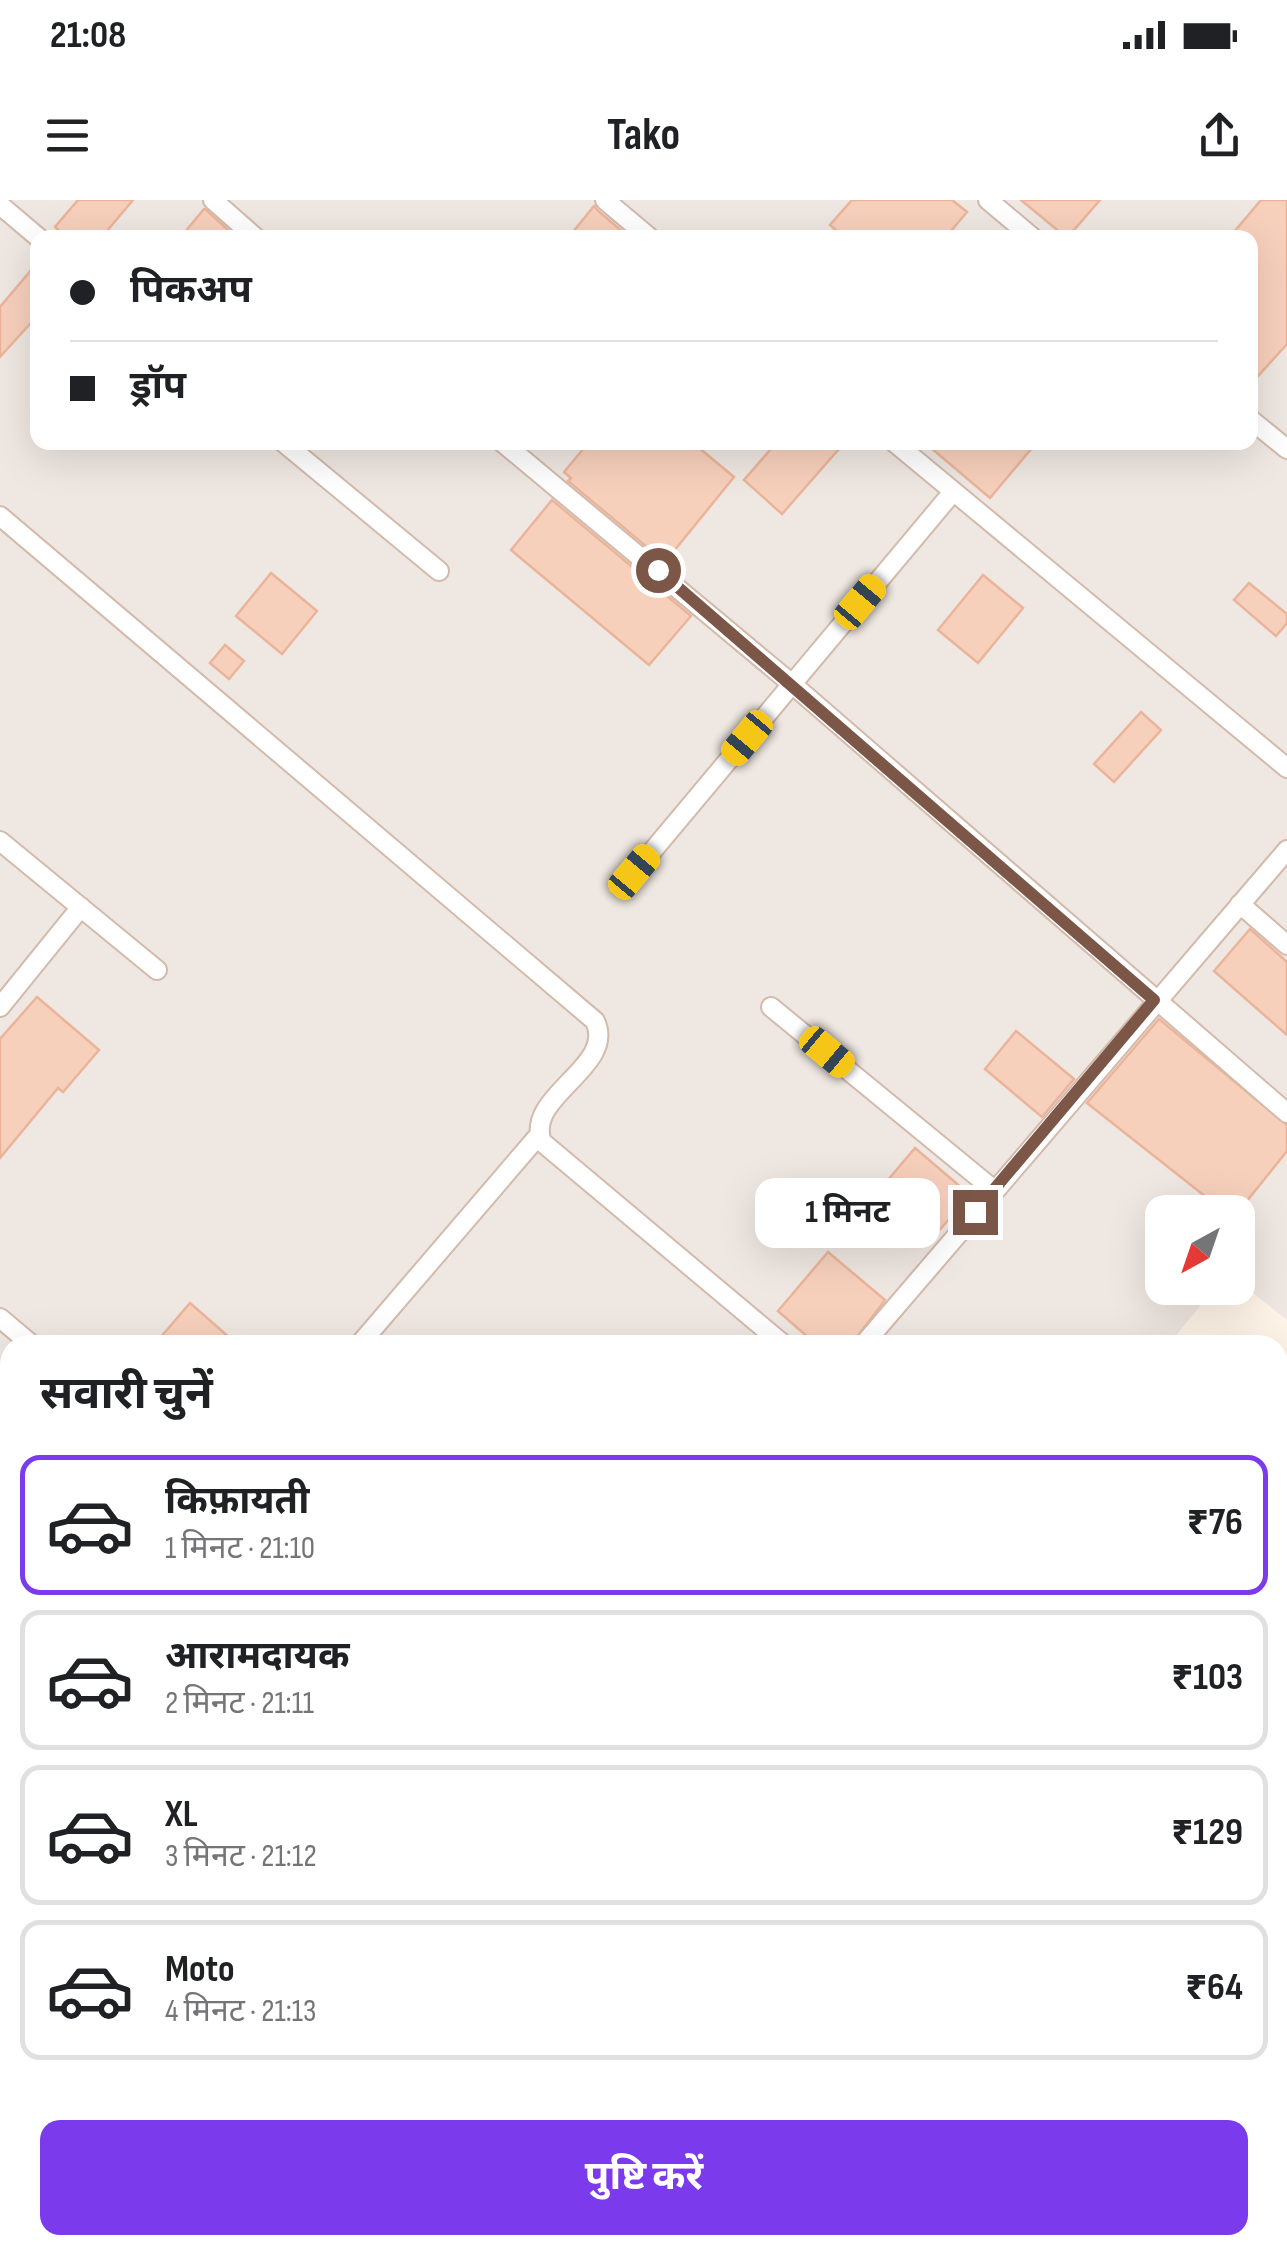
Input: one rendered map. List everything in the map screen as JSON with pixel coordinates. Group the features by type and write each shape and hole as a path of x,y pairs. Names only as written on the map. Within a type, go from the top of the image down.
{"lane":[{"path":"213,200 247,230"},
{"path":"606,200 641,230"},
{"path":"988,200 1024,230"},
{"path":"0,204 30,231"},
{"path":"1258,425 1287,450"},
{"path":"294,450 438,571"},
{"path":"512,450 792,684 1287,1113"},
{"path":"903,450 1287,768"},
{"path":"634,872 952,493"},
{"path":"0,516 594,1021 600,1031 598,1046 543,1116 539,1135 368,1335"},
{"path":"0,841 158,970"},
{"path":"871,1335 1154,1000 1287,850"},
{"path":"1240,904 1287,945"},
{"path":"0,1007 81,907"},
{"path":"771,1006 994,1190"},
{"path":"539,1135 549,1150 772,1335"},
{"path":"0,1318 20,1335"}],"shaded area":[{"path":"0,200 1287,200 1287,1320 1255,1295 1255,1195 1145,1195 1145,1305 1201,1305 1176,1335 0,1335"}],"building":[{"path":"78,200 133,200 108,230 55,227"},
{"path":"852,200 952,200 967,212 952,230 836,230 830,225"},
{"path":"1021,200 1100,200 1074,230 1057,230"},
{"path":"1261,200 1287,200 1287,344 1258,376 1258,230 1236,230"},
{"path":"594,206 621,230 574,230"},
{"path":"205,209 228,230 187,230"},
{"path":"30,271 30,324 0,357 0,307"},
{"path":"582,450 702,450 734,477 665,562 568,481 571,478 564,472"},
{"path":"770,450 838,450 782,514 744,480"},
{"path":"933,450 1030,450 990,498"},
{"path":"552,500 691,616 649,665 511,550"},
{"path":"271,573 317,611 282,654 236,616"},
{"path":"983,575 1023,608 978,663 938,630"},
{"path":"1249,583 1287,614 1287,623 1276,636 1234,600"},
{"path":"225,645 244,661 229,679 210,663"},
{"path":"1141,712 1161,730 1114,782 1094,764"},
{"path":"1250,929 1287,962 1287,1035 1214,971"},
{"path":"37,997 99,1050 63,1092 58,1088 0,1158 0,1039"},
{"path":"1159,1019 1287,1125 1287,1151 1252,1195 1203,1195 1087,1103"},
{"path":"1016,1031 1074,1079 1042,1117 985,1069"},
{"path":"915,1148 970,1195 930,1241 876,1194"},
{"path":"828,1252 885,1300 859,1335 806,1335 778,1311"},
{"path":"190,1303 227,1335 163,1335"}],"route":[{"path":"658,570 1154,1000 975,1212"}]}
